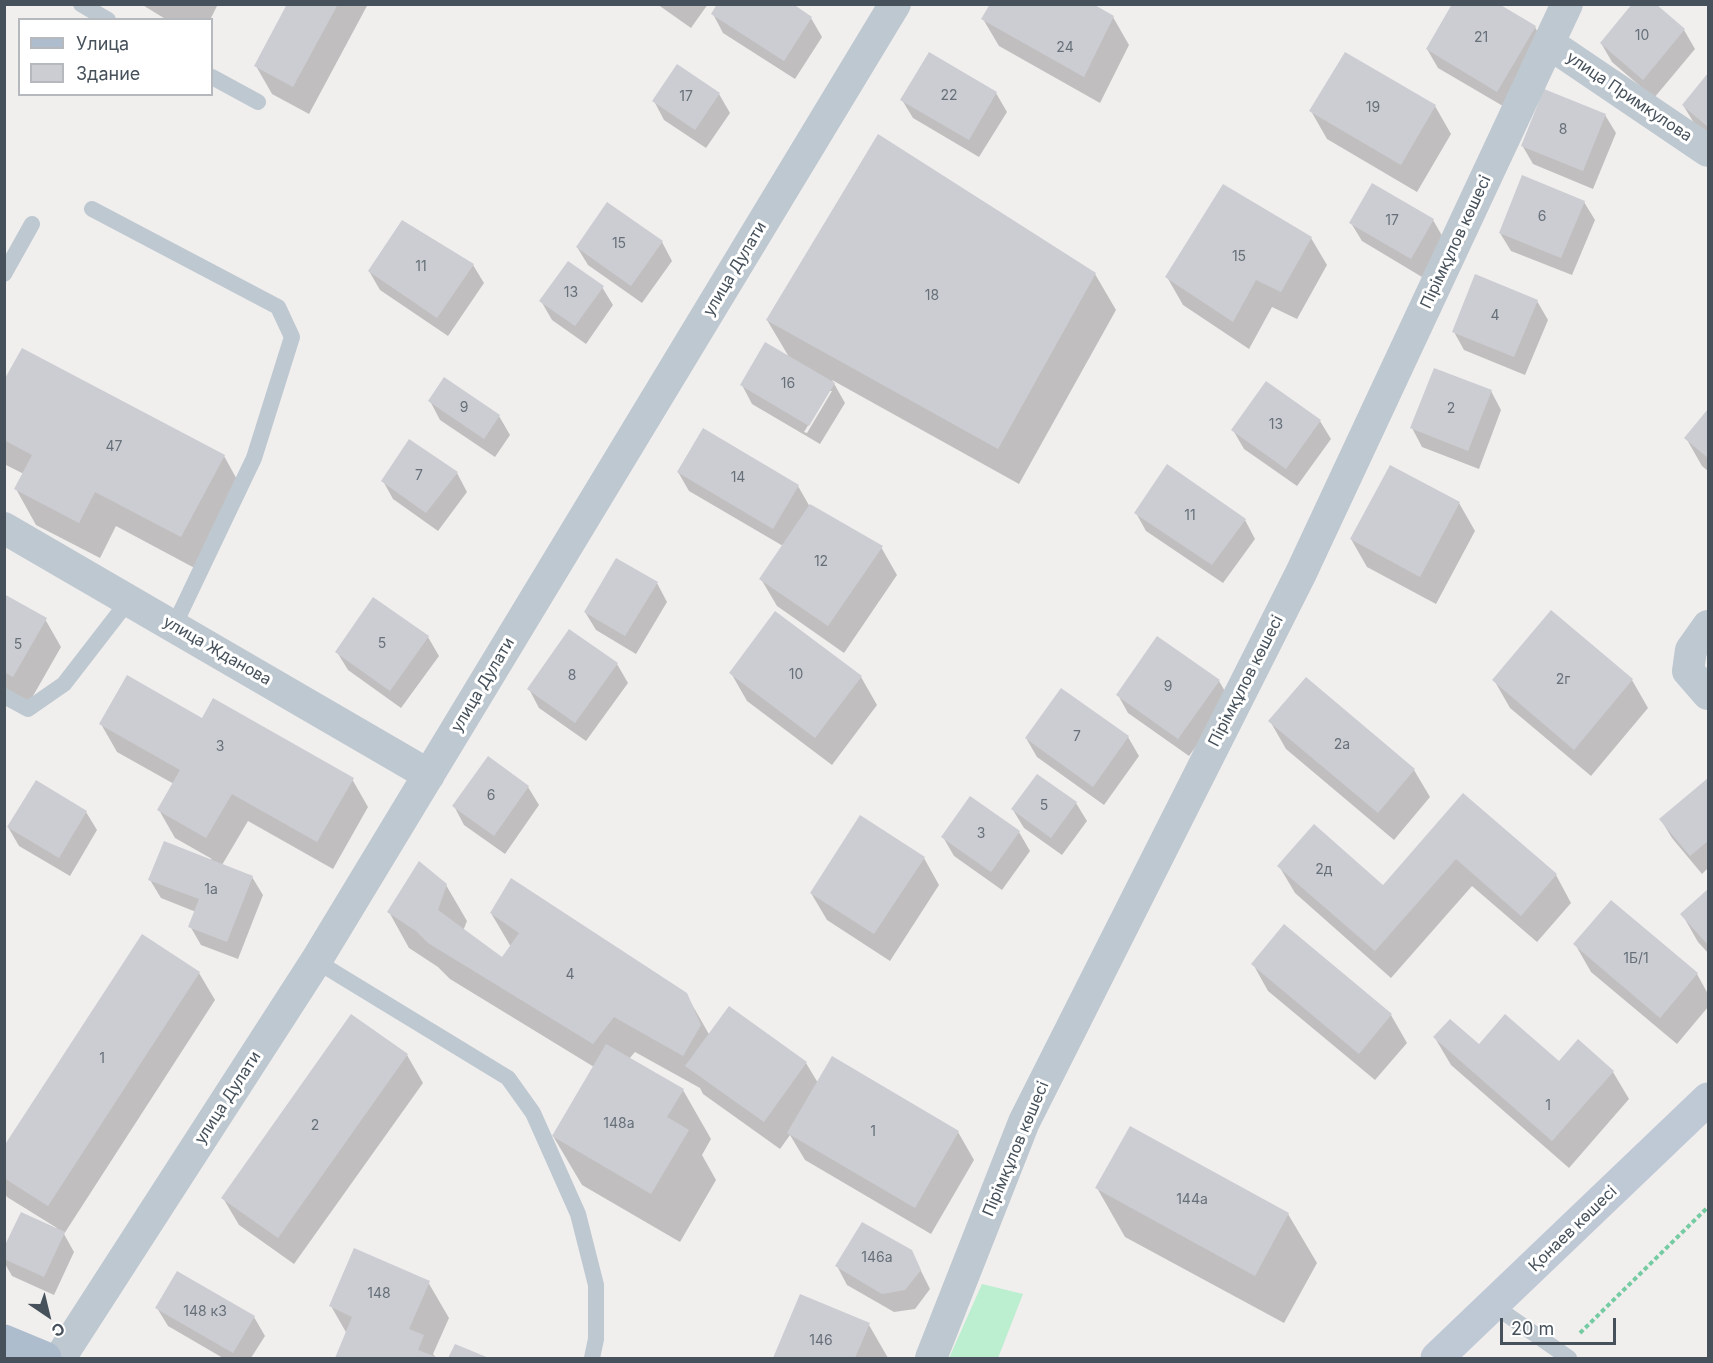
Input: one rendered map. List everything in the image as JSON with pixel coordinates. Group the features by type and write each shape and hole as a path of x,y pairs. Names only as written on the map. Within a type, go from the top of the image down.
{"main road":[{"name":"Қонаев көшесі","path":"1437,1359 1708,1099"},
{"path":"4,1341 45,1359"}],"street":[{"name":"улица Дулати","path":"60,1359 316,961 895,4"},
{"name":"Пірімқұлов көшесі","path":"931,1359 1024,1122 1301,573 1567,4"},
{"name":"улица Примкулова","path":"1550,44 1708,151"},
{"name":"улица Жданова","path":"4,528 429,775"},
{"path":"1708,626 1691,650 1688,671 1708,694"}],"lane":[{"path":"81,4 105,18"},
{"path":"213,78 258,102"},
{"path":"92,209 278,307 292,337 254,458 174,626"},
{"path":"4,274 32,224"},
{"path":"4,696 28,709 64,684 129,600"},
{"path":"316,961 508,1078 533,1113 578,1214 596,1285 596,1339 592,1359"},
{"path":"1493,1305 1565,1355"}],"path":[{"path":"1565,1355 1708,1208"}],"green space":[{"path":"982,1284 1023,1294 998,1358 949,1358"}],"building":[{"path":"287,4 338,4 293,87 254,66"},
{"path":"717,4 793,4 812,17 784,61 711,14"},
{"path":"990,4 1093,4 1114,16 1084,77 981,19"},
{"path":"1452,4 1499,4 1536,26 1497,92 1426,49"},
{"path":"1632,4 1656,4 1685,29 1643,80 1600,43"},
{"path":"929,52 997,92 969,140 900,100"},
{"path":"1345,52 1436,105 1401,165 1309,111"},
{"path":"677,64 720,93 695,130 652,101"},
{"path":"1708,73 1708,127 1682,105"},
{"path":"1544,89 1606,114 1583,171 1521,146"},
{"path":"878,134 1096,273 998,449 766,320"},
{"path":"1522,175 1585,201 1561,258 1499,233"},
{"path":"1372,183 1434,219 1411,259 1349,223"},
{"path":"1223,184 1312,237 1281,292 1256,280 1233,322 1165,277"},
{"path":"607,202 663,241 631,286 576,247"},
{"path":"402,220 474,264 437,318 368,271"},
{"path":"568,261 604,286 575,326 539,301"},
{"path":"1475,274 1538,300 1514,357 1452,332"},
{"path":"765,342 835,383 809,426 740,385"},
{"path":"22,348 225,455 181,537 95,492 79,523 14,489 32,455 4,440 4,380"},
{"path":"1434,368 1492,390 1468,451 1410,428"},
{"path":"444,377 500,415 484,439 428,401"},
{"path":"1266,381 1321,420 1286,469 1231,430"},
{"path":"1708,409 1708,458 1684,438"},
{"path":"703,428 799,485 773,529 677,472"},
{"path":"409,439 458,472 426,513 381,481"},
{"path":"1167,464 1246,519 1212,565 1134,513"},
{"path":"1390,465 1460,502 1420,577 1350,539"},
{"path":"810,504 883,546 828,626 759,579"},
{"path":"616,558 658,582 625,636 584,612"},
{"path":"4,594 47,618 13,677 4,672"},
{"path":"373,597 429,636 390,691 335,652"},
{"path":"1551,610 1633,679 1574,750 1492,680"},
{"path":"775,611 862,676 815,738 729,673"},
{"path":"569,629 618,663 575,723 527,689"},
{"path":"1157,636 1220,680 1178,739 1116,695"},
{"path":"127,675 202,718 213,698 354,778 317,842 232,794 206,838 157,810 180,770 99,724"},
{"path":"1306,677 1415,769 1378,813 1268,721"},
{"path":"1061,688 1129,736 1093,787 1025,738"},
{"path":"488,756 529,786 494,836 452,806"},
{"path":"1037,774 1077,802 1051,838 1011,809"},
{"path":"1708,778 1708,841 1690,856 1659,819"},
{"path":"36,780 87,811 59,858 7,827"},
{"path":"1463,793 1557,874 1521,916 1456,859 1375,951 1277,866 1314,824 1383,885"},
{"path":"970,796 1020,831 991,872 941,837"},
{"path":"860,815 925,857 874,934 810,893"},
{"path":"164,841 253,876 227,942 188,927 199,899 148,880"},
{"path":"419,861 447,884 438,910 502,957 519,933 490,913 511,878 687,993 701,1025 683,1056 614,1017 593,1044 428,943 416,931 387,912"},
{"path":"1708,889 1708,945 1680,914"},
{"path":"1611,900 1698,973 1660,1018 1573,944"},
{"path":"1284,924 1392,1014 1359,1054 1251,964"},
{"path":"142,934 200,972 48,1206 4,1178 4,1146"},
{"path":"729,1006 807,1062 764,1122 685,1066"},
{"path":"351,1014 408,1054 278,1238 221,1198"},
{"path":"1505,1014 1559,1061 1578,1039 1614,1071 1552,1141 1433,1037 1450,1019 1479,1044"},
{"path":"606,1044 684,1089 667,1117 689,1130 651,1194 552,1136"},
{"path":"832,1056 959,1131 915,1208 787,1133"},
{"path":"1130,1126 1289,1213 1255,1276 1095,1188"},
{"path":"21,1212 65,1232 44,1277 4,1259 4,1247"},
{"path":"862,1222 912,1250 921,1270 905,1290 882,1294 835,1266"},
{"path":"354,1248 430,1281 409,1329 424,1335 418,1350 439,1358 335,1358 352,1317 329,1306"},
{"path":"177,1271 255,1316 233,1353 155,1308"},
{"path":"800,1294 870,1323 855,1358 773,1358"},
{"path":"455,1344 489,1358 448,1358"}]}
